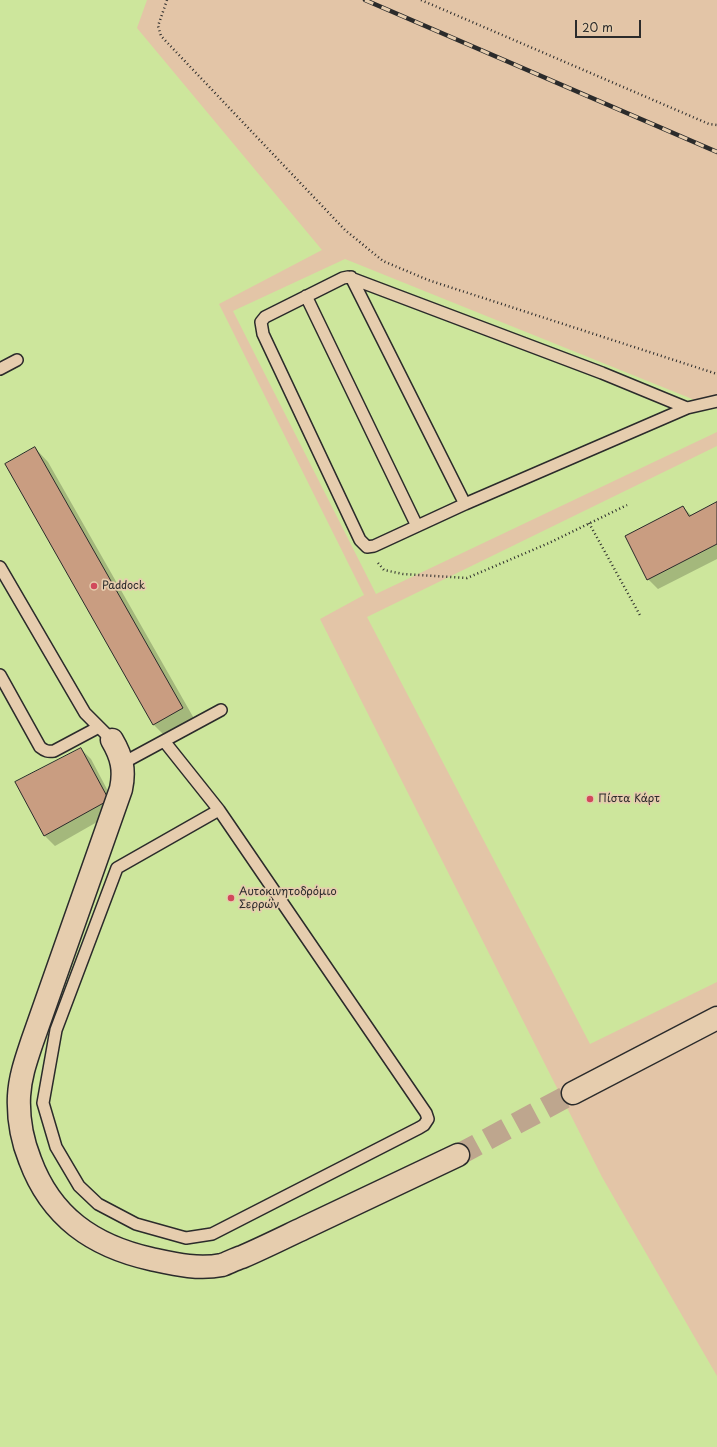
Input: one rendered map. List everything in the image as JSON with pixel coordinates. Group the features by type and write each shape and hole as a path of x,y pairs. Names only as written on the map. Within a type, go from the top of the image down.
{"street":[{"path":"105,734 123,763 123,779 121,789 32,1042 22,1077 19,1096 20,1123 26,1150 42,1186 63,1216 84,1233 107,1245 133,1255 185,1266 222,1265 262,1248 458,1155"},
{"path":"573,1092 717,1018"}],"lane":[{"path":"351,277 465,504"},
{"path":"687,408 602,373 351,277 343,278 306,296 265,317 261,322 261,328 360,540 367,547 374,546 465,504 687,408 717,401"},
{"path":"306,296 417,526"},
{"path":"0,369 17,360"},
{"path":"0,567 85,714 105,734 54,751 44,751 0,675"},
{"path":"123,763 221,710"},
{"path":"164,741 219,810 426,1113 428,1119 424,1125 334,1173 212,1234 186,1238 136,1224 98,1204 79,1186 56,1148 43,1103 56,1030 117,868 219,810"}],"path":[{"path":"167,0 158,26 160,36 345,230 383,261 428,280 717,374"},
{"path":"421,0 709,124 717,125"},
{"path":"374,546 378,563 384,570 403,574 467,578 549,543 627,505"},
{"path":"589,523 641,616"}],"green space":[{"name":"Αυτοκινητοδρόμιο Σερρών","path":"0,0 147,0 137,28 322,250 219,304 364,595 320,619 602,1177 717,1376 717,1447 0,1447"},
{"path":"345,259 717,409 717,432 376,594 233,311"},
{"name":"Πίστα Κάρτ","path":"717,446 717,982 590,1044 367,617"}],"building":[{"name":"Paddock","path":"35,447 183,708 153,725 5,464"},
{"path":"717,502 717,544 647,580 625,536 683,506 689,516"},
{"path":"81,748 109,800 44,836 15,782"}],"tunnel":[{"path":"458,1155 573,1093"}],"railway":[{"path":"365,0 717,152"}],"place":[{"name":"Paddock","path":"94,586"},
{"name":"Πίστα Κάρτ","path":"590,799"},
{"name":"Αυτοκινητοδρόμιο Σερρών","path":"231,898"}]}
